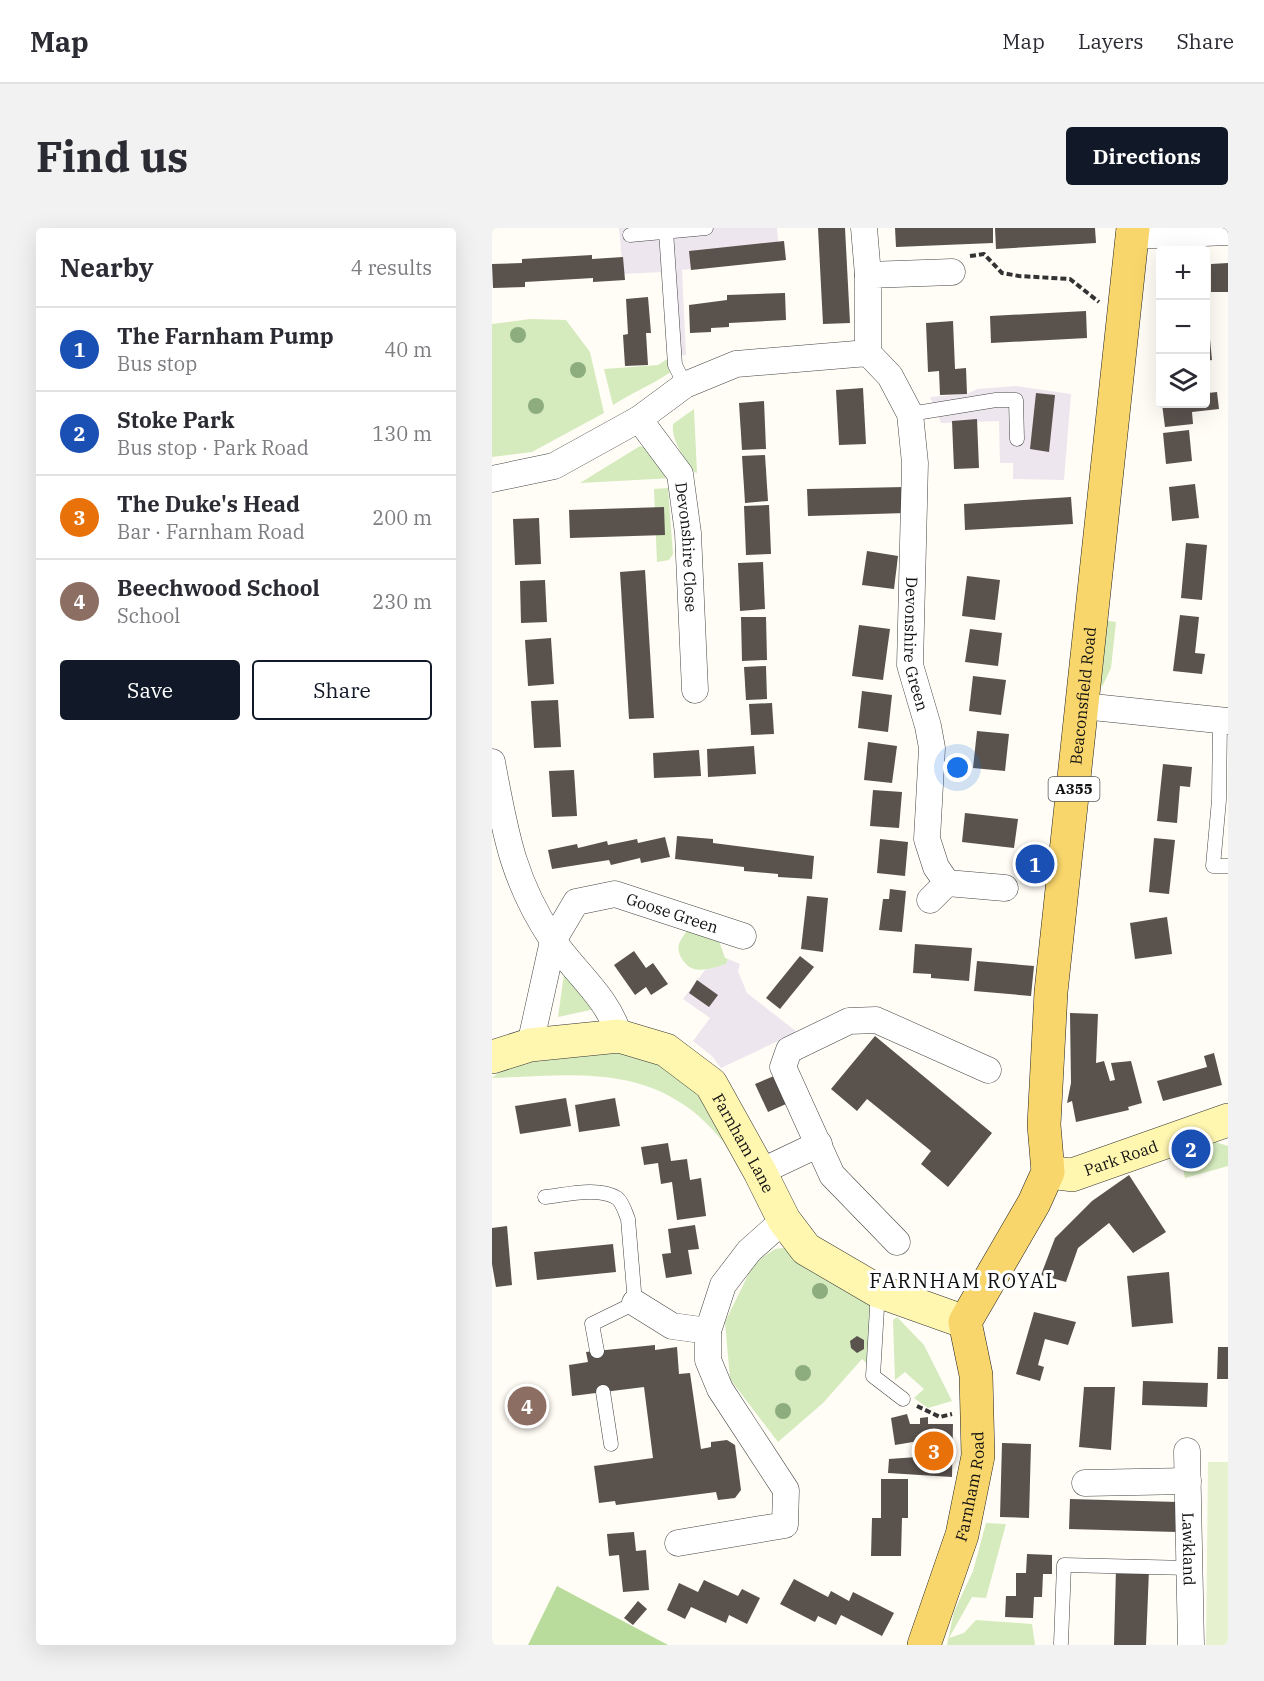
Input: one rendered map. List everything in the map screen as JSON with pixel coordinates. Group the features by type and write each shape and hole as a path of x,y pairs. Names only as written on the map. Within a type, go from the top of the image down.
{"main road":[{"name":"Beaconsfield Road","path":"965,1322 1029,1214 1048,1172 1044,1125 1051,992 1133,232"},
{"name":"Farnham Road","path":"924,1645 962,1536 978,1456 976,1375 965,1322"}],"street":[{"path":"492,479 554,466 639,419 685,385 736,364 868,353 868,275 864,228"},
{"path":"1133,232 1228,232"},
{"path":"868,275 952,272"},
{"name":"Devonshire Green","path":"868,353 890,376 910,414 915,463 910,665 932,748 927,839 936,867 939,892 1005,888"},
{"name":"Devonshire Close","path":"639,419 680,474 687,533 695,690"},
{"path":"1083,706 1224,721"},
{"path":"492,762 510,854 528,899 553,941 614,1017 620,1036"},
{"name":"Goose Green","path":"530,1045 553,941 576,902 615,894 742,936"},
{"path":"897,1242 831,1175 783,1066 789,1050 849,1021 876,1020 988,1070"},
{"name":"Farnham Lane","path":"492,1057 530,1045 620,1036 666,1050 711,1084 784,1220 806,1249 878,1291 965,1322"},
{"name":"Park Road","path":"1048,1172 1072,1175 1228,1120"},
{"path":"760,1172 819,1144"},
{"path":"678,1543 785,1525 786,1490 720,1389 708,1360 708,1332 723,1285 749,1251 784,1220"},
{"path":"635,1304 672,1326 708,1332"},
{"name":"Lawkland","path":"1187,1451 1191,1645"},
{"path":"1085,1483 1188,1481"}],"lane":[{"path":"630,235 706,228"},
{"path":"666,231 675,365 685,385"},
{"path":"910,414 996,400 1016,400 1017,439"},
{"path":"1224,721 1214,866 1228,866"},
{"path":"545,1197 590,1192 617,1199 628,1220 635,1304 592,1324 597,1351"},
{"path":"878,1291 873,1376 903,1400"},
{"path":"603,1392 611,1444"},
{"path":"1061,1643 1064,1565 1190,1568"}],"path":[{"path":"952,272 969,256 984,254 1002,273 1070,279 1123,321"},
{"path":"903,1400 940,1417 956,1414"}],"shaded area":[{"path":"619,228 777,228 780,260 682,270 686,355 672,356 663,272 623,274"},
{"path":"1016,386 1071,394 1064,480 1013,479 1013,463 1000,463 999,421 941,423 930,397 967,394 977,389"},
{"path":"728,959 740,964 738,971 747,993 797,1032 721,1068 712,1056 693,1041 710,1018 683,999 705,970 726,964"}],"green space":[{"path":"530,319 566,320 590,352 604,413 532,452 492,457 492,324"},
{"path":"672,356 671,372 613,405 604,369 658,365"},
{"path":"694,409 697,473 679,449 673,430 673,424"},
{"path":"640,446 655,451 673,478 580,483"},
{"path":"668,488 673,554 669,560 657,562 654,489"},
{"path":"1103,620 1116,622 1111,668 1102,687 1097,675"},
{"path":"689,928 719,941 725,958 728,959 726,964 702,970 691,968 686,964 680,954 679,946"},
{"path":"564,974 595,1009 558,1017"},
{"path":"601,1051 632,1052 656,1059 700,1091 761,1192 725,1144 704,1121 681,1103 660,1091 614,1078 590,1076 492,1078 501,1071 528,1061"},
{"path":"1212,1141 1228,1146 1228,1166 1185,1178 1180,1154"},
{"path":"791,1247 872,1303 872,1368 862,1359 823,1403 778,1442 730,1379 725,1322 754,1263 775,1249"},
{"path":"897,1317 924,1345 952,1401 928,1408 914,1398 924,1389 905,1372 895,1380 893,1320"},
{"path":"1208,1462 1228,1462 1228,1645 1206,1645"},
{"path":"986,1523 1006,1524 986,1598 972,1597 949,1638 964,1633 976,1620 1032,1624 1035,1645 947,1645 954,1612 973,1571"},
{"path":"557,1586 668,1645 528,1645"}],"building":[{"path":"818,228 845,228 850,323 823,324"},
{"path":"895,228 993,228 993,243 896,247"},
{"path":"995,228 1095,228 1096,243 996,249"},
{"path":"784,241 786,260 691,270 689,251"},
{"path":"592,255 592,259 623,257 625,280 593,282 593,278 525,282 525,287 493,288 492,264 522,263 522,259"},
{"path":"1228,263 1228,292 1211,292 1211,264"},
{"path":"785,293 786,320 729,323 729,327 711,328 711,332 690,333 689,305 727,300 727,295"},
{"path":"648,297 651,333 646,333 648,365 625,366 623,335 628,334 626,299"},
{"path":"1086,311 1087,338 991,343 990,316"},
{"path":"953,321 955,369 966,368 967,394 940,395 939,371 928,372 926,323"},
{"path":"863,388 866,444 839,445 836,390"},
{"path":"1217,392 1219,409 1192,412 1193,424 1165,427 1163,408 1210,408 1210,393"},
{"path":"1036,393 1055,395 1049,452 1030,449"},
{"path":"764,401 766,449 742,450 739,403"},
{"path":"977,419 979,468 954,469 952,421"},
{"path":"1189,430 1192,461 1166,464 1163,433"},
{"path":"765,455 768,501 745,503 742,456"},
{"path":"1195,484 1199,518 1172,521 1169,487"},
{"path":"905,487 906,513 808,516 807,489"},
{"path":"1071,497 1073,524 965,530 964,504"},
{"path":"769,505 771,554 746,555 744,506"},
{"path":"664,507 665,535 570,538 569,510"},
{"path":"539,518 541,564 515,565 513,519"},
{"path":"1186,543 1207,545 1202,600 1181,598"},
{"path":"867,551 898,556 894,589 862,585"},
{"path":"763,562 765,609 740,611 738,563"},
{"path":"645,570 654,718 629,719 620,572"},
{"path":"967,576 1000,580 995,620 962,616"},
{"path":"545,580 547,622 521,623 520,581"},
{"path":"1180,615 1199,617 1195,653 1205,654 1202,674 1173,671"},
{"path":"741,617 766,617 767,660 742,661"},
{"path":"859,625 890,629 883,680 852,676"},
{"path":"970,629 1002,633 998,666 965,662"},
{"path":"551,638 554,684 528,686 525,640"},
{"path":"766,666 767,699 746,700 744,667"},
{"path":"973,676 1006,680 1001,715 969,711"},
{"path":"862,691 892,695 888,732 858,728"},
{"path":"558,700 561,747 534,748 531,701"},
{"path":"772,703 774,734 751,735 749,704"},
{"path":"977,731 1009,734 1005,771 973,768"},
{"path":"868,742 897,746 892,783 864,780"},
{"path":"754,746 756,774 708,777 707,749"},
{"path":"699,750 701,776 654,778 653,753"},
{"path":"1163,764 1192,767 1190,787 1180,786 1177,823 1157,821"},
{"path":"574,770 577,816 552,817 549,771"},
{"path":"873,790 902,792 899,828 870,826"},
{"path":"965,813 1018,819 1014,848 962,842"},
{"path":"677,836 713,839 713,843 814,856 812,879 778,877 778,874 744,871 744,867 675,859"},
{"path":"665,837 670,857 641,863 640,858 611,865 609,860 552,869 548,850 577,844 578,848 607,841 608,845 637,839 638,843"},
{"path":"1154,838 1175,840 1169,894 1149,892"},
{"path":"880,839 908,842 905,876 877,873"},
{"path":"890,889 906,891 902,932 879,930 883,899 889,899"},
{"path":"807,896 828,898 823,952 801,949"},
{"path":"1167,917 1172,954 1135,959 1130,923"},
{"path":"915,944 972,948 969,981 931,978 931,974 913,973"},
{"path":"634,951 646,968 653,963 668,984 651,995 646,987 635,995 614,965"},
{"path":"800,956 814,967 780,1009 766,998"},
{"path":"977,961 1034,966 1031,996 974,991"},
{"path":"697,980 718,995 709,1007 689,993"},
{"path":"1070,1013 1098,1014 1096,1063 1104,1061 1110,1081 1115,1080 1111,1063 1131,1061 1142,1103 1128,1107 1129,1110 1076,1122 1072,1101 1067,1103 1071,1083"},
{"path":"875,1036 992,1133 948,1187 921,1164 931,1151 867,1099 857,1111 831,1089"},
{"path":"1214,1053 1222,1085 1163,1101 1157,1081 1207,1067 1204,1056"},
{"path":"774,1076 786,1104 768,1112 755,1084"},
{"path":"566,1098 571,1126 520,1134 515,1106"},
{"path":"615,1098 620,1126 579,1132 575,1105"},
{"path":"668,1143 671,1161 687,1159 690,1180 701,1178 706,1216 677,1220 672,1182 661,1184 658,1163 644,1165 641,1147"},
{"path":"1129,1175 1166,1232 1133,1253 1109,1223 1078,1248 1066,1282 1041,1275 1055,1238 1092,1201"},
{"path":"695,1225 699,1249 688,1250 692,1274 666,1278 662,1254 671,1253 668,1229"},
{"path":"507,1226 512,1285 496,1287 492,1264 492,1228"},
{"path":"613,1244 616,1272 537,1280 534,1252"},
{"path":"1169,1272 1173,1323 1132,1327 1127,1276"},
{"path":"1034,1312 1076,1322 1068,1345 1045,1339 1038,1365 1044,1367 1040,1381 1016,1374"},
{"path":"857,1336 864,1340 864,1349 857,1353 851,1348 850,1341"},
{"path":"655,1345 655,1350 677,1347 679,1374 690,1373 701,1449 711,1447 711,1442 727,1440 735,1445 741,1490 735,1498 718,1500 716,1492 616,1505 615,1501 599,1503 594,1466 653,1458 644,1387 572,1396 569,1365 588,1362 586,1352"},
{"path":"1218,1347 1228,1347 1228,1379 1217,1379"},
{"path":"1143,1381 1208,1383 1207,1407 1142,1405"},
{"path":"1084,1387 1115,1387 1111,1450 1079,1447"},
{"path":"907,1414 910,1424 920,1424 920,1418 928,1417 928,1424 953,1424 952,1477 888,1473 889,1459 917,1457 913,1442 895,1445 891,1418"},
{"path":"1002,1443 1031,1444 1029,1518 1000,1517"},
{"path":"881,1479 908,1479 908,1518 902,1518 901,1556 871,1556 872,1518 881,1518"},
{"path":"1070,1499 1178,1502 1177,1532 1069,1529"},
{"path":"634,1532 636,1551 646,1550 649,1590 623,1592 619,1555 609,1556 607,1534"},
{"path":"1027,1554 1052,1555 1052,1574 1043,1574 1042,1597 1034,1597 1033,1618 1005,1617 1006,1596 1016,1596 1016,1573 1026,1573"},
{"path":"1116,1568 1149,1569 1146,1645 1114,1645"},
{"path":"794,1579 828,1597 831,1591 849,1601 853,1592 894,1613 882,1636 841,1615 836,1625 818,1616 815,1622 780,1604"},
{"path":"704,1580 738,1596 742,1589 760,1598 747,1624 729,1615 726,1623 691,1607 685,1619 667,1610 679,1583 698,1592"},
{"path":"638,1601 647,1609 633,1625 624,1618"}],"place":[{"name":"The Farnham Pump","path":"1035,864"},
{"name":"Stoke Park","path":"1191,1149"},
{"name":"Beechwood School","path":"527,1406"},
{"name":"The Duke's Head","path":"934,1451"}],"district":[{"name":"FARNHAM ROYAL","path":"964,1281"}]}
